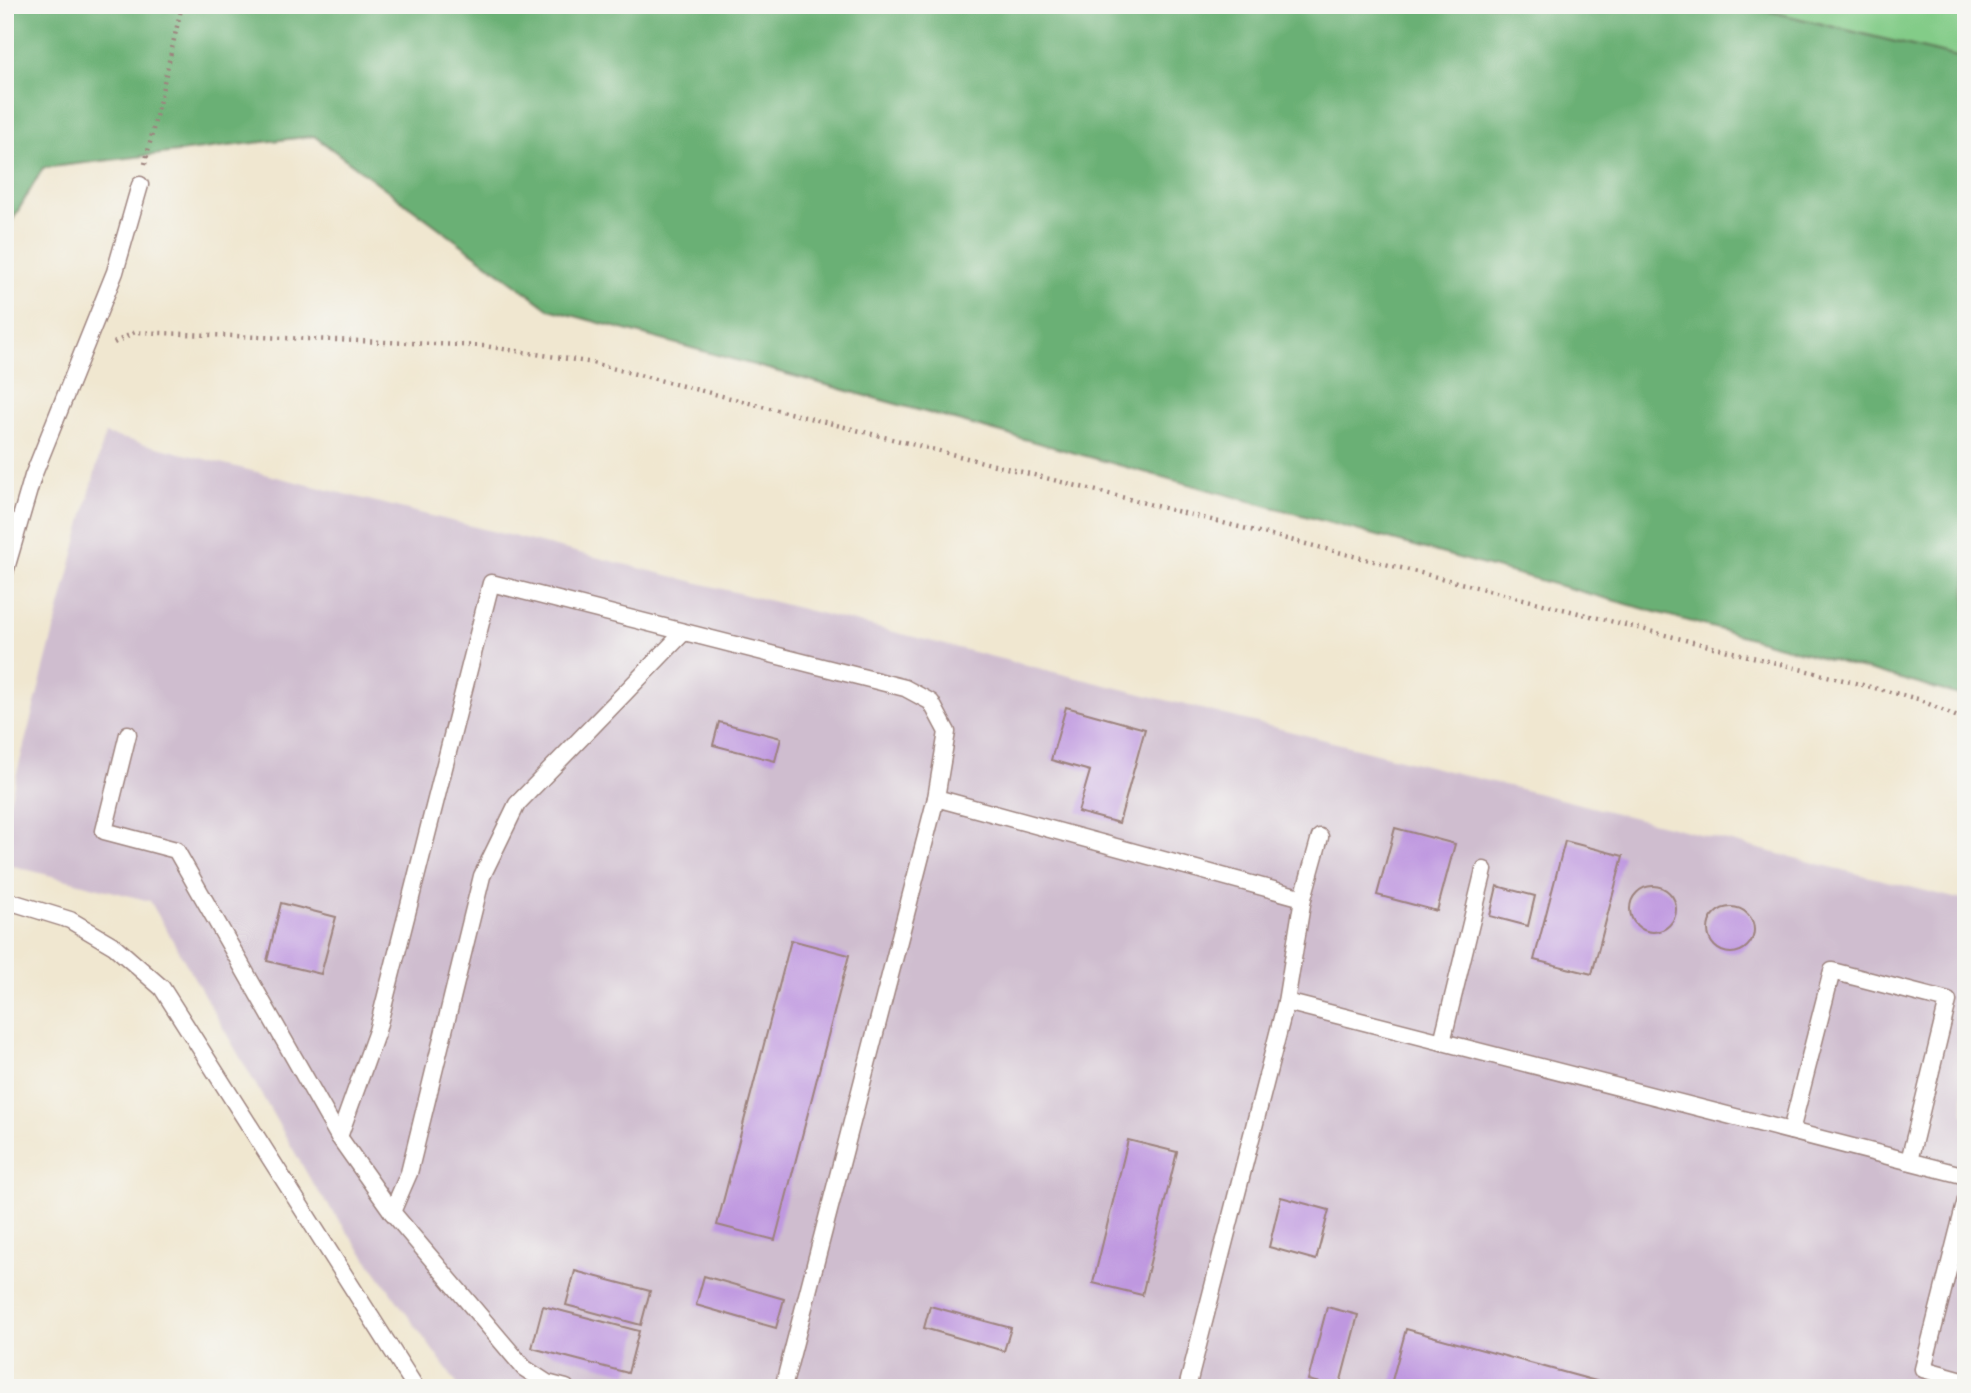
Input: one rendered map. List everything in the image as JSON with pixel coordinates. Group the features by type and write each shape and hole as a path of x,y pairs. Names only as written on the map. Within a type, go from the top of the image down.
{"lane":[{"path":"5,572 33,476 82,361 115,272 140,185"},
{"path":"339,1137 377,1031 491,583 683,634 905,688 931,702 947,732 936,798 783,1388"},
{"path":"392,1212 410,1174 481,876 517,804 683,634"},
{"path":"128,734 104,831 176,850 339,1137 392,1212 524,1368 547,1383 566,1388"},
{"path":"936,798 1303,898"},
{"path":"1187,1388 1286,1002 1303,898 1320,837"},
{"path":"1442,1042 1484,870"},
{"path":"5,900 70,920 114,946 162,988 416,1388"},
{"path":"1791,1131 1832,971 1948,1001 1909,1161"},
{"path":"1286,1002 1966,1176"},
{"path":"1966,1200 1963,1221 1923,1369 1966,1381"}],"path":[{"path":"140,185 182,5"},
{"path":"82,361 135,332 484,346 588,362 1918,699 1966,721"}],"shaded area":[{"path":"105,434 1966,901 1963,1114 1966,1115 1966,1388 460,1388 313,1184 150,901 5,864 5,819"}],"green space":[{"path":"5,5 1743,5 1966,59 1966,697 549,309 314,136 43,168 5,233"},
{"path":"1743,5 1966,5 1966,59"}],"building":[{"path":"1066,707 1145,729 1119,823 1078,812 1090,771 1051,760"},
{"path":"719,722 781,738 775,761 713,745"},
{"path":"1395,828 1455,844 1437,911 1377,895"},
{"path":"1565,841 1623,856 1592,974 1534,960"},
{"path":"1497,886 1535,896 1528,926 1490,916"},
{"path":"1653,886 1670,892 1676,909 1670,926 1653,932 1636,926 1630,909 1636,892"},
{"path":"281,903 336,917 321,974 267,961"},
{"path":"1731,907 1748,913 1754,930 1748,947 1731,953 1714,947 1708,930 1714,913"},
{"path":"791,940 849,955 775,1240 717,1225"},
{"path":"1128,1140 1177,1152 1142,1295 1093,1283"},
{"path":"1281,1197 1329,1210 1316,1260 1269,1247"},
{"path":"575,1271 650,1291 641,1325 566,1305"},
{"path":"704,1276 784,1299 776,1328 696,1305"},
{"path":"543,1306 639,1331 628,1373 532,1348"},
{"path":"930,1306 1011,1328 1004,1351 924,1328"},
{"path":"1327,1307 1358,1315 1339,1388 1308,1380"},
{"path":"1406,1329 1618,1387 1618,1388 1390,1388"}]}
